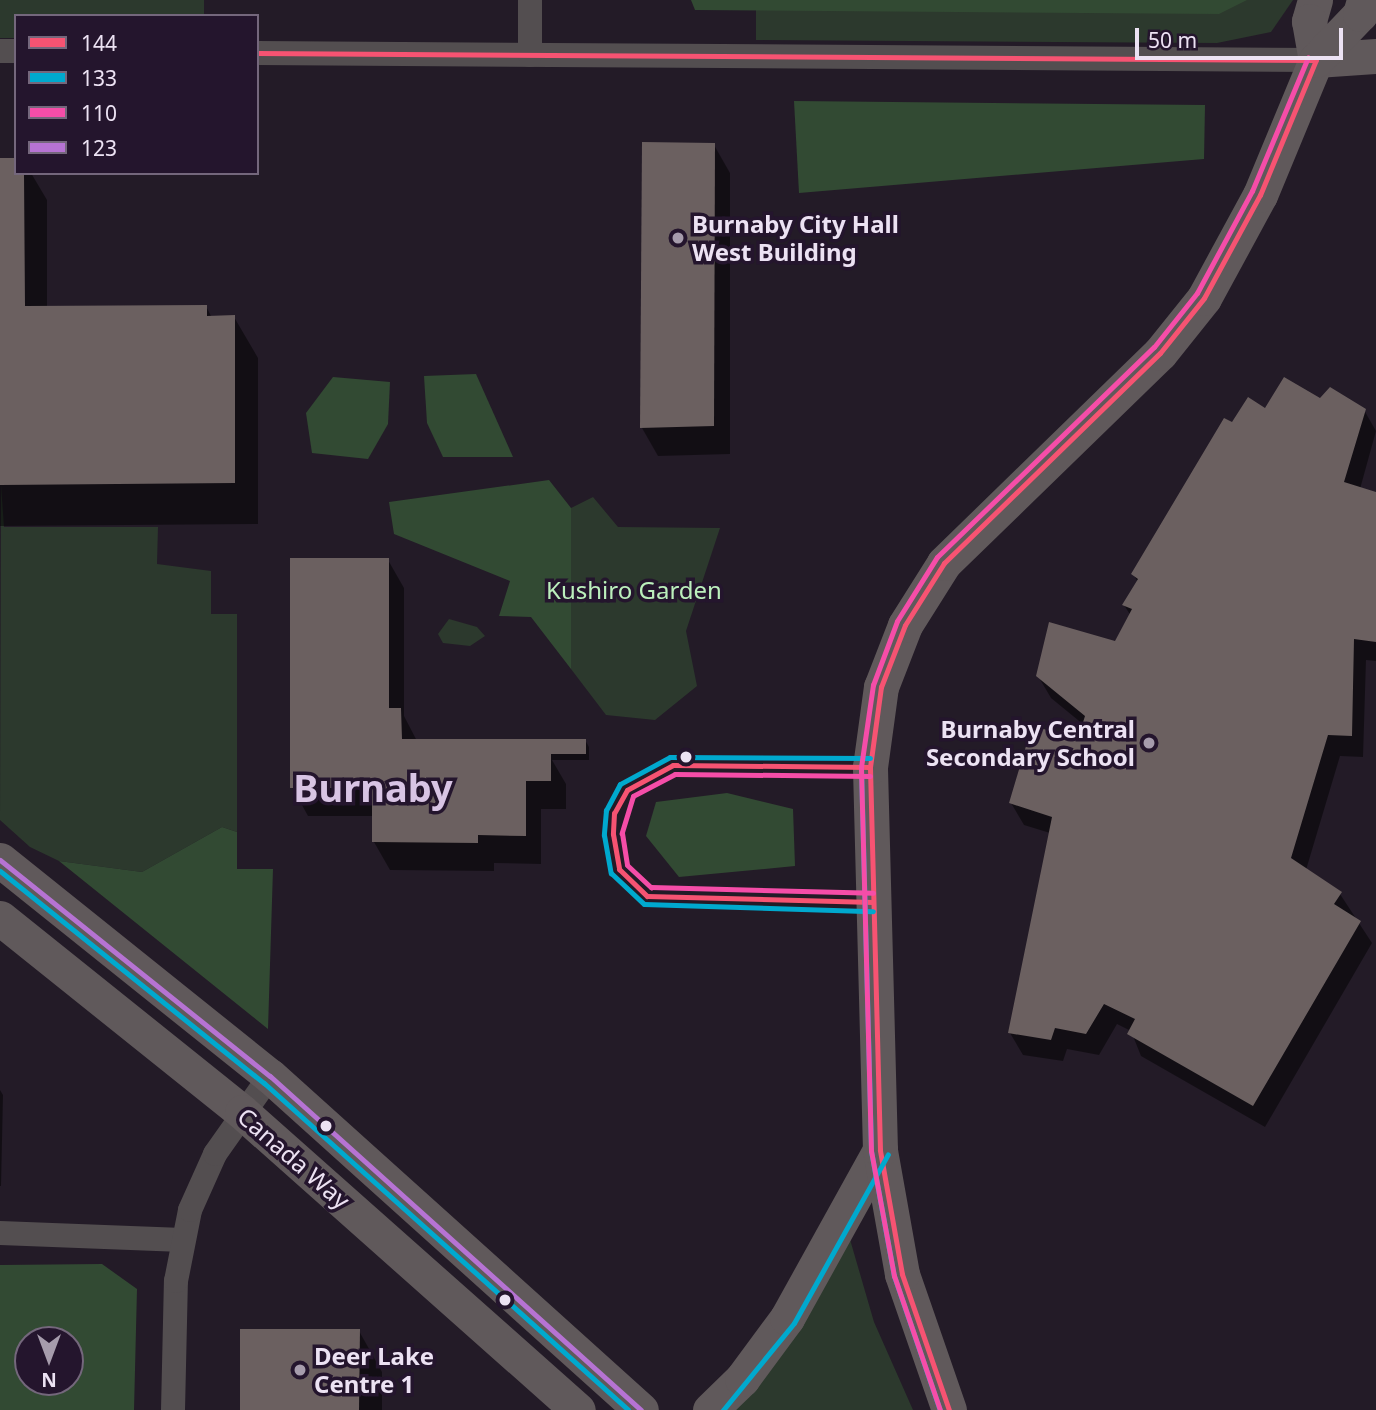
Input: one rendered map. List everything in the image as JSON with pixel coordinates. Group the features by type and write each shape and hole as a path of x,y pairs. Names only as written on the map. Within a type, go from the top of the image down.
{"main road":[{"path":"1315,0 1309,21 1316,60"},
{"path":"949,1410 901,1274 880,1150 870,766 881,687 905,625 944,563 1160,353 1204,298 1260,195 1316,60 1360,14 1364,0"},
{"path":"1316,60 1376,56"},
{"name":"Canada Way","path":"0,860 270,1076 641,1410"},
{"name":"Canada Way","path":"0,918 242,1112 578,1410"},
{"path":"710,1410 742,1379 787,1318 880,1150"}],"street":[{"path":"530,0 530,55"},
{"path":"259,53 1316,60"},
{"path":"173,1410 173,1324 183,1240 200,1182 242,1112 270,1076"},
{"path":"0,1233 183,1240"}],"green space":[{"path":"0,0 204,0 204,14 14,14 14,38 0,38"},
{"path":"691,0 1247,0 1219,14 695,10"},
{"path":"756,0 1293,0 1271,32 1217,43 756,40"},
{"path":"794,101 1205,105 1204,159 799,193"},
{"path":"476,374 513,457 443,457 427,423 424,376"},
{"path":"333,377 390,382 388,424 368,459 312,453 306,413"},
{"path":"549,480 571,508 571,669 531,617 499,616 510,581 394,534 389,502"},
{"path":"1,485 4,527 158,527 157,564 211,571 211,614 237,614 237,832 222,827 142,872 59,861 30,847 0,820"},
{"name":"Kushiro Garden","path":"593,497 618,527 720,528 686,631 697,686 655,720 606,715 571,669 571,508"},
{"path":"449,619 477,627 485,636 470,646 443,643 438,634"},
{"path":"727,793 793,809 795,866 679,877 646,836 656,802"},
{"path":"222,827 237,832 237,869 273,869 268,1029 59,861 142,872"},
{"path":"849,1236 874,1322 913,1410 731,1410"},
{"path":"102,1264 137,1289 134,1410 0,1410 0,1265"}],"building":[{"name":"Burnaby City Hall West Building","path":"642,142 715,143 714,426 640,428"},
{"path":"0,158 14,158 14,175 24,175 25,306 207,305 207,316 235,315 235,483 0,485"},
{"path":"1284,377 1320,398 1330,387 1366,409 1344,482 1376,492 1376,642 1354,639 1352,736 1328,735 1291,858 1342,892 1334,904 1361,921 1253,1106 1127,1034 1135,1019 1104,1004 1086,1034 1055,1028 1051,1040 1008,1033 1052,817 1009,803 1032,726 1078,738 1085,716 1036,676 1049,622 1115,641 1132,609 1122,605 1138,579 1131,574 1224,418 1232,422 1248,397 1265,408"},
{"path":"290,558 389,558 389,708 401,708 402,739 586,739 586,754 551,754 551,781 526,781 526,836 478,835 478,843 372,842 372,788 290,788"},
{"name":"Deer Lake Centre 1","path":"240,1329 360,1329 359,1410 240,1410"}],"transit line":[{"name":"144","path":"259,53 1316,60"},
{"name":"110","path":"940,1410 894,1276 871,1151 861,767 873,685 897,621 937,557 1154,347 1197,293 1252,191 1308,57"},
{"name":"144","path":"949,1410 902,1274 880,1150 870,767 881,687 905,625 944,563 1160,353 1204,298 1260,195 1316,60"},
{"name":"133","path":"870,758 670,757 620,784 606,810 604,835 611,873 644,904 873,911"},
{"name":"144","path":"870,767 673,765 627,790 614,813 613,834 619,869 647,896 873,902"},
{"name":"133","path":"861,767 871,1151 894,1276 940,1410"},
{"name":"110","path":"870,776 675,774 633,796 622,833 627,865 651,887 873,893"},
{"name":"123","path":"0,860 270,1076 641,1410"},
{"name":"133","path":"0,871 264,1083 628,1410"},
{"name":"133","path":"723,1410 794,1323 888,1154"}],"place":[{"name":"Burnaby City Hall West Building","path":"678,238"},
{"name":"Burnaby Central Secondary School","path":"1149,743"},
{"name":"Deer Lake Centre 1","path":"300,1370"}],"district":[{"name":"Burnaby","path":"373,788"}]}
